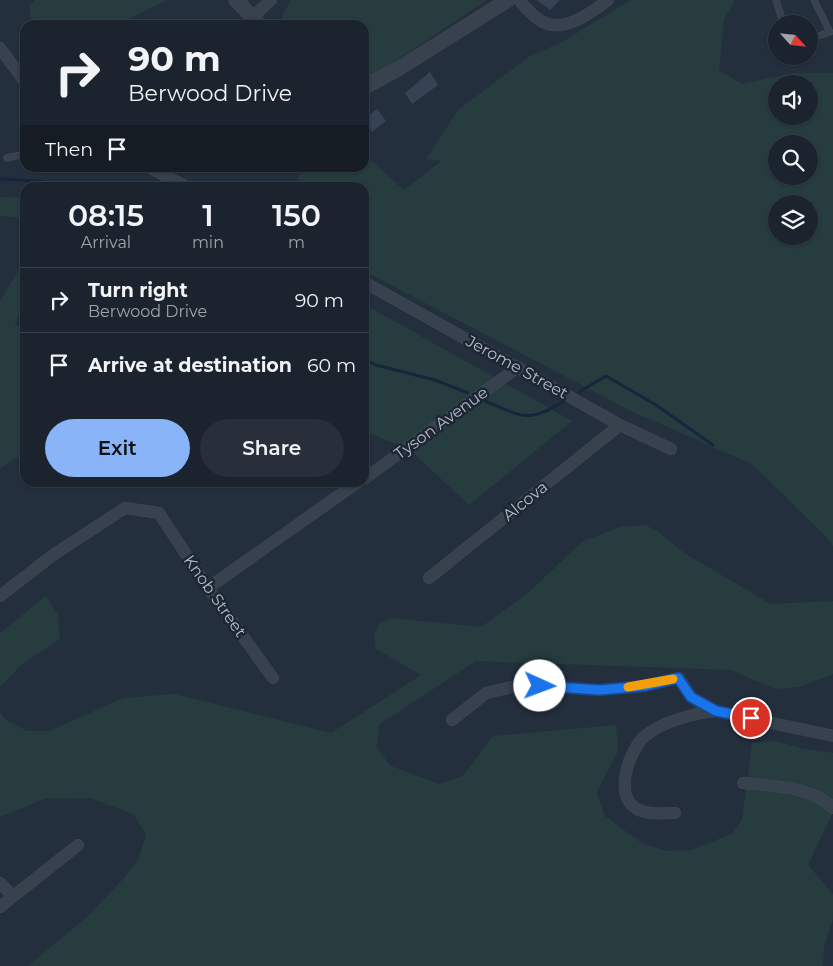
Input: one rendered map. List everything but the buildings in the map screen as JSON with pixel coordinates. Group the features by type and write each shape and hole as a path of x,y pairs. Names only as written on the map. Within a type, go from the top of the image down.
{"street":[{"path":"236,0 255,20"},
{"path":"257,20 270,0"},
{"path":"369,84 398,69 508,0"},
{"path":"519,0 540,21 551,25 561,25 576,19 608,0"},
{"path":"0,48 20,75"},
{"path":"158,172 177,182"},
{"name":"Jerome Street","path":"369,285 620,425 671,449"},
{"name":"Tyson Avenue","path":"369,475 518,367"},
{"name":"Alcova","path":"429,578 620,425"},
{"path":"208,588 351,487"},
{"name":"Knob Street","path":"0,596 53,555 126,508 159,513 208,588 273,678"},
{"path":"452,720 486,693 521,686 600,690 644,686 678,678 691,697 716,711 833,736"},
{"path":"675,813 645,812 634,808 626,795 624,778 630,760 644,737 671,722 694,713 716,711"},
{"path":"743,783 803,792 825,800 833,808"},
{"path":"0,906 78,845"},
{"path":"0,883 13,896"}],"lane":[{"path":"776,0 781,15"},
{"path":"814,0 831,31 818,36"},
{"path":"7,158 20,155"}],"green space":[{"path":"35,0 167,0 128,20 33,20 29,6"},
{"path":"291,0 487,0 369,79 369,20 282,20 283,14"},
{"path":"631,0 735,0 724,20 719,70 742,84 768,78 768,125 818,125 818,75 784,75 793,73 833,73 833,547 831,542 752,464 633,412 369,274 369,182 302,182 297,179 300,172 369,172 369,158 404,190 441,161 426,159 458,110 530,56 564,41"},
{"path":"0,197 20,198 20,218 0,216"},
{"path":"20,268 20,314 15,324 20,328 20,456 0,469 0,301"},
{"path":"369,307 572,421 469,505 409,449 369,433"},
{"path":"645,525 656,530 684,553 771,604 833,601 833,674 799,687 775,689 731,670 476,661 380,724 376,747 391,766 439,784 463,776 493,736 616,725 618,751 597,792 604,815 643,844 667,851 692,850 733,833 742,820 752,743 777,741 801,748 833,753 833,812 808,865 833,894 833,919 824,947 823,966 28,966 89,915 124,878 139,858 146,834 133,814 90,798 44,799 0,817 0,712 6,720 27,731 50,731 123,698 174,694 331,733 421,675 376,649 374,636 379,624 391,618 481,627 528,593 583,541 620,527"},
{"path":"46,596 58,615 60,639 21,665 0,687 0,633"}],"waterway":[{"path":"0,179 42,182"},
{"path":"369,362 435,380 468,393"},
{"path":"579,392 606,376 656,405 713,445"},
{"path":"485,401 516,414 524,415 540,413 563,402"}],"slow traffic":[{"path":"628,687 644,686 673,679"}],"route":[{"path":"540,686 600,690 644,686 678,678 691,697 716,711 751,718"}]}
